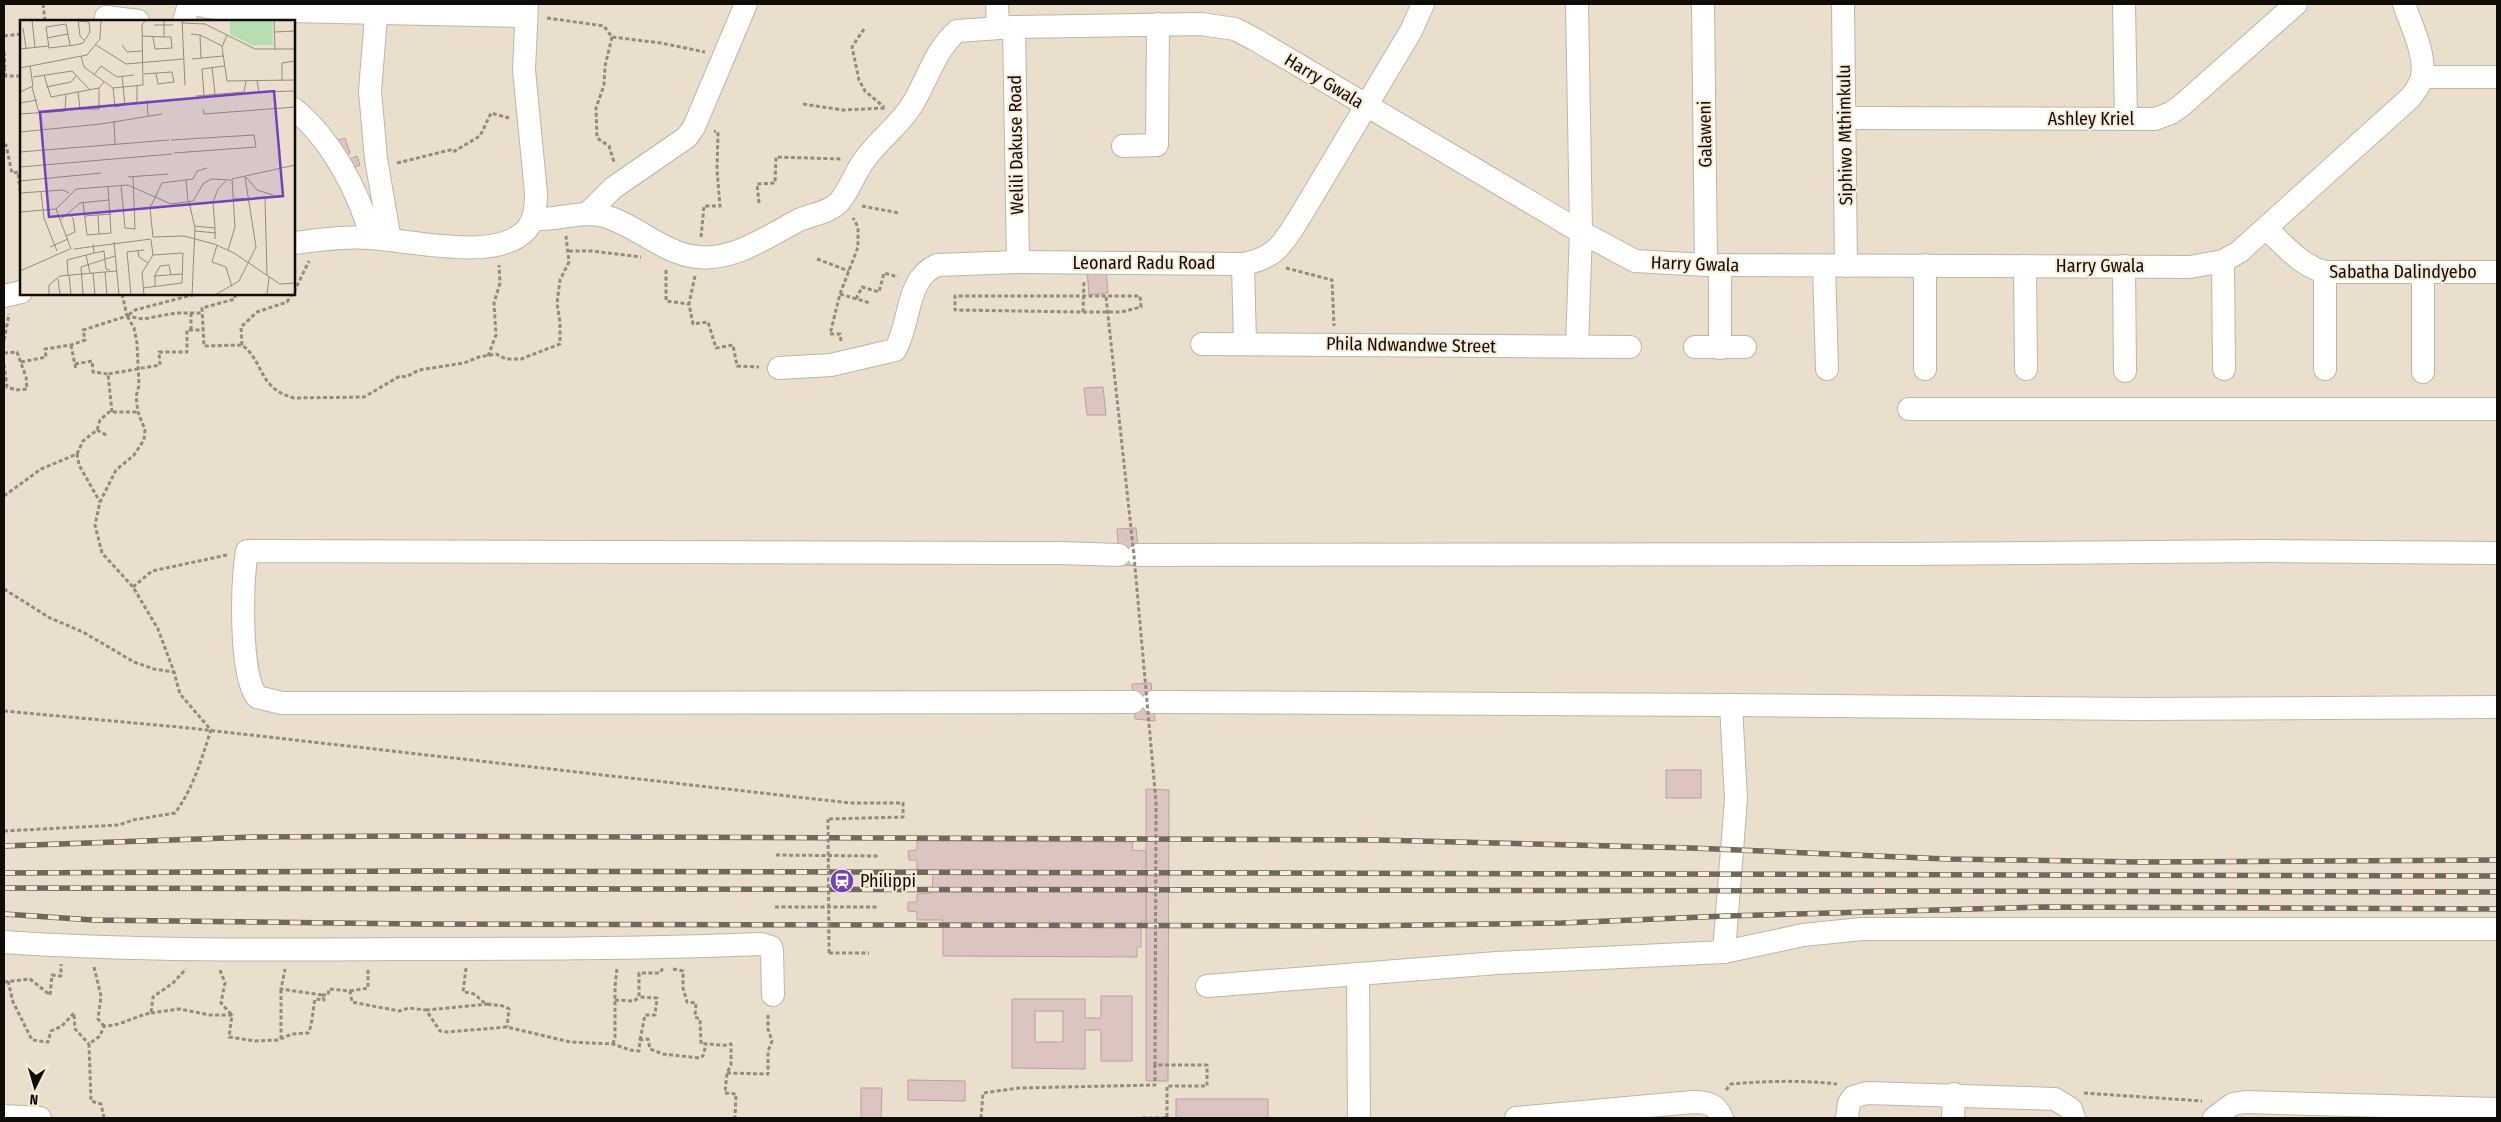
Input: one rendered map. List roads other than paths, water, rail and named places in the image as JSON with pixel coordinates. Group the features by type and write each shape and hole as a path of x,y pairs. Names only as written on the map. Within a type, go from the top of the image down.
{"street":[{"path":"184,20 189,4"},
{"path":"195,4 208,8 239,10 526,10 524,70 536,193 543,219"},
{"path":"295,243 337,238 381,239 469,247 502,245 520,236 543,219 587,214 621,182 678,144 694,127 725,58 746,4"},
{"name":"Welili Dakuse Road","path":"997,4 1006,28 1018,262"},
{"name":"Leonard Radu Road","path":"779,368 822,366 861,359 895,350 917,284 927,269 937,265 1018,262 1243,264 1270,256 1284,242 1411,31 1423,4"},
{"path":"1577,4 1581,232 1577,347"},
{"name":"Galaweni","path":"1703,4 1713,265 1720,348"},
{"name":"Siphiwo Mthimkulu","path":"1827,369 1844,118 1843,4"},
{"path":"2124,4 2126,119"},
{"path":"2404,4 2419,50 2422,77 2497,77"},
{"name":"Ashley Kriel","path":"1844,118 2155,118 2171,113 2286,7"},
{"path":"377,9 370,91 381,239"},
{"path":"106,17 130,20"},
{"path":"1123,146 1157,144 1158,24"},
{"name":"Harry Gwala","path":"587,214 616,221 657,244 698,257 752,246 800,220 826,210 840,201 864,160 881,139 894,112 911,107 940,51 957,31 1158,24 1218,25 1235,29 1581,232 1635,261 1713,265 2190,267 2223,261 2238,252 2410,98 2422,77"},
{"path":"295,110 311,124 337,162 381,239"},
{"name":"Sabatha Dalindyebo","path":"2266,228 2313,270 2326,272 2497,272"},
{"path":"2223,261 2224,369"},
{"path":"1243,264 1244,343"},
{"path":"1925,266 1925,369"},
{"path":"2025,266 2026,369"},
{"path":"2124,266 2125,371"},
{"path":"2325,369 2326,272"},
{"path":"2423,272 2423,372"},
{"path":"4,296 20,292"},
{"name":"Phila Ndwandwe Street","path":"1202,344 1630,348"},
{"path":"1695,347 1745,348"},
{"path":"1909,409 2497,409"},
{"path":"2497,553 2256,551 1905,554 1129,555 1060,553 247,551 245,642 247,676 251,690 256,697 266,701 282,703 1143,702 1731,704 2139,709 2497,707"},
{"path":"1724,952 1736,798 1731,704"},
{"path":"1207,986 1497,963 1724,952 1803,935 1862,929 2497,929"},
{"path":"4,942 62,946 203,950 619,949 768,945 771,947 773,955 773,995"},
{"path":"1358,974 1359,1118"},
{"path":"1846,1118 1853,1097 1867,1093 2042,1098 2069,1110"},
{"path":"1953,1118 1954,1094"},
{"path":"1516,1118 1589,1115 1693,1102 1711,1104 1720,1113"},
{"path":"2217,1115 2233,1104 2245,1102 2497,1110"},
{"path":"4,1116 40,1118"}],"railway":[{"path":"4,846 254,837 413,836 1377,840 1691,848 1947,859 2138,862 2497,860"},
{"path":"4,873 421,871 2497,876"},
{"path":"4,888 2497,892"},
{"path":"4,914 93,920 419,924 1357,926 1562,923 1726,916 2045,907 2497,909"}],"place":[{"name":"Philippi","path":"842,881"}]}
